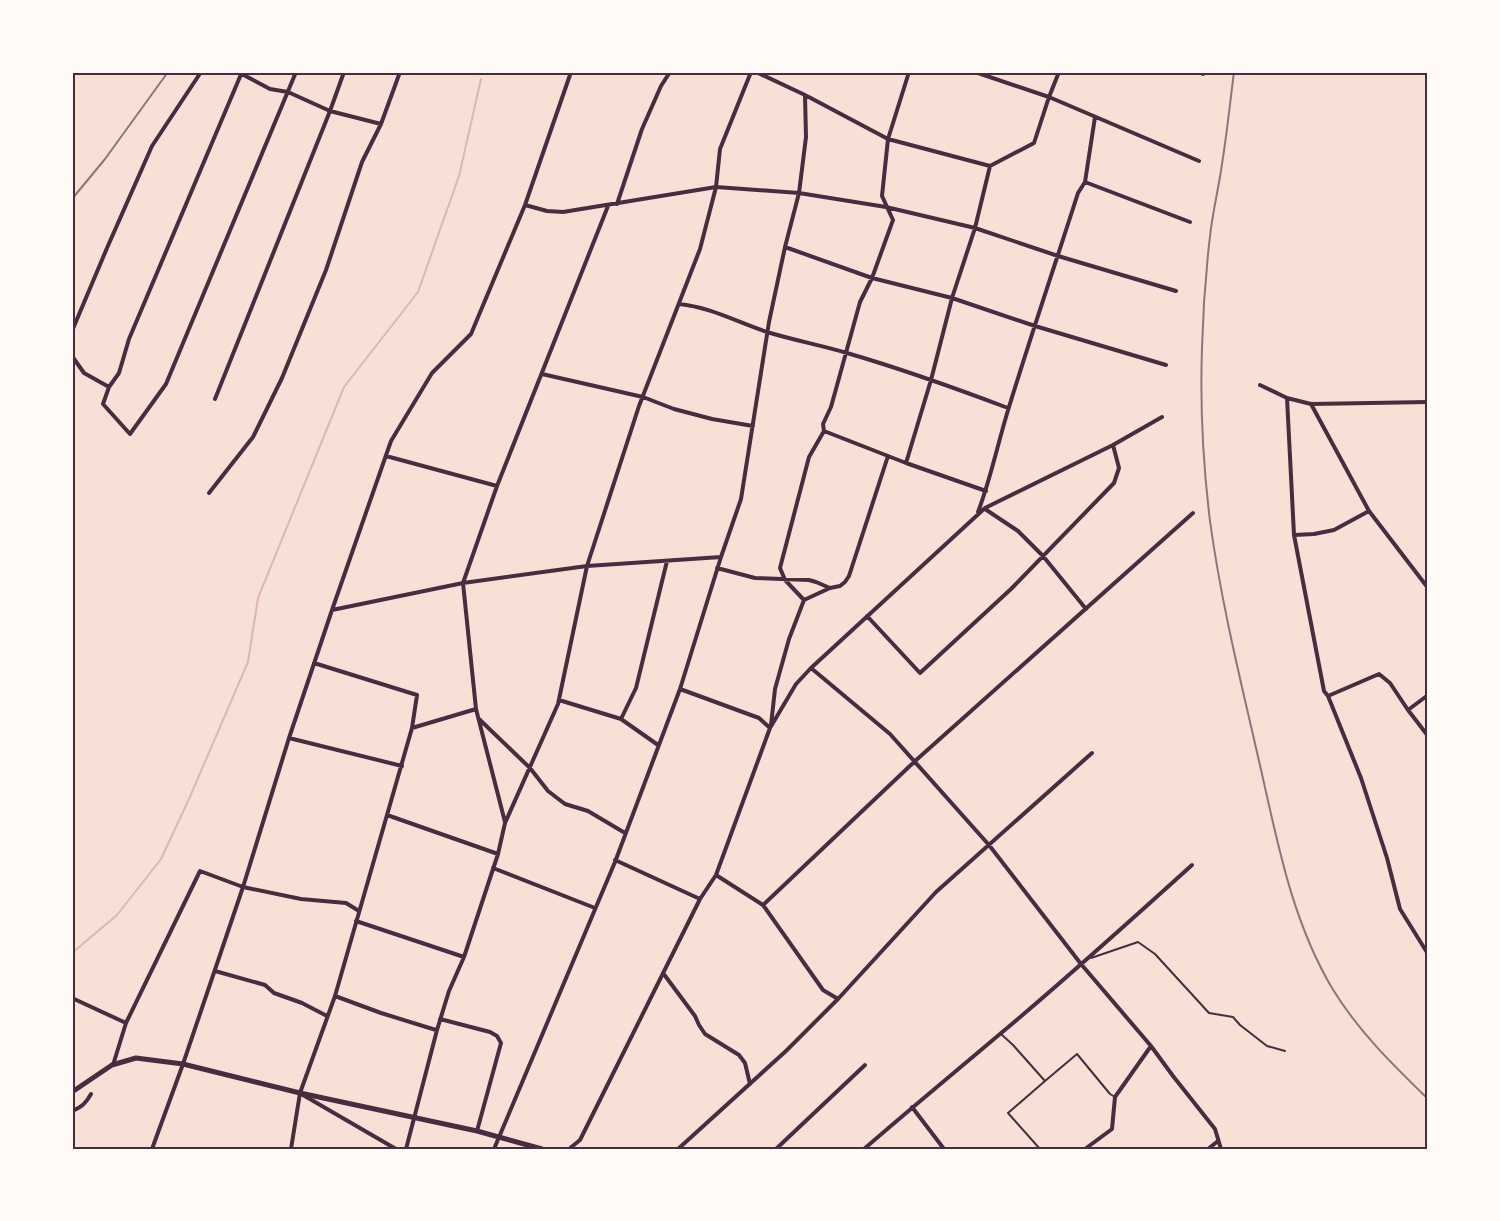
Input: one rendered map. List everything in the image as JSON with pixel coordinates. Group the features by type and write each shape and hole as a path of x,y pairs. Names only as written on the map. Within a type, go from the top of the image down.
{"street":[{"path":"72,331 152,146 201,72"},
{"path":"296,72 288,92 166,384 130,434 103,404 109,387 119,373 129,339 240,73 270,89 288,92 330,111 381,124"},
{"path":"215,399 344,72"},
{"path":"209,493 253,437 282,378 326,270 362,162 381,124 400,72"},
{"path":"152,1149 215,971 289,738 391,441 432,373 471,334 525,205 571,72"},
{"path":"617,204 642,129 661,86 670,72"},
{"path":"406,1149 436,1030 448,991 464,957 498,854 505,823 559,700 587,566 643,397 700,249 716,187 720,149 751,72"},
{"path":"756,72 805,94 888,139 990,166 1034,143 1059,72"},
{"path":"804,600 785,580 780,568 809,457 824,431 823,424 831,406 861,302 872,278 892,220 882,196 888,139 909,72"},
{"path":"975,72 1049,97 1199,161"},
{"path":"494,1149 501,1137 625,834 680,689 741,499 768,332 785,247 799,193 806,137 805,94"},
{"path":"978,514 1008,408 1077,194 1085,182 1095,117"},
{"path":"906,463 932,380 952,298 975,228 990,166"},
{"path":"1085,182 1190,222"},
{"path":"525,205 547,211 562,212 716,187 799,193 886,207 975,228 1058,256 1176,291"},
{"path":"505,823 476,709 463,583 497,486 608,206"},
{"path":"785,247 872,278 952,298 1035,326 1166,365"},
{"path":"679,304 718,313 768,332 846,352 1008,408"},
{"path":"72,356 84,373 109,387"},
{"path":"542,374 643,397 674,409 712,419 753,426"},
{"path":"1260,385 1287,398 1311,404 1428,402"},
{"path":"1287,398 1294,535 1324,691 1361,778 1387,858 1400,909 1428,954"},
{"path":"1311,404 1369,511 1428,588"},
{"path":"569,1149 580,1140 700,899 716,875 770,729 796,684 985,508 1113,445 1162,417"},
{"path":"824,431 986,491"},
{"path":"867,616 920,673 1011,589 1114,483 1119,468 1113,445"},
{"path":"386,456 497,486"},
{"path":"770,729 776,689 789,639 804,600 840,586 849,576 888,456"},
{"path":"985,508 1018,531 1043,556 1086,609"},
{"path":"1294,535 1335,530 1369,511"},
{"path":"763,905 914,762 1193,513"},
{"path":"332,610 463,583 587,566 721,557"},
{"path":"621,720 636,688 668,561"},
{"path":"717,568 755,578 809,580 830,588"},
{"path":"291,1149 300,1093 335,996 402,766 412,728 417,695 314,663"},
{"path":"811,668 890,734 989,845 1081,964 1151,1046 1215,1129 1221,1149"},
{"path":"1328,696 1378,674 1390,683 1428,736"},
{"path":"680,689 759,718 770,729"},
{"path":"1408,710 1428,695"},
{"path":"559,700 621,720 658,745"},
{"path":"412,728 476,709"},
{"path":"479,719 530,768 548,791 565,804 588,811 625,834"},
{"path":"289,738 402,766"},
{"path":"678,1149 750,1084 838,999 936,892 1092,753"},
{"path":"387,815 498,854"},
{"path":"615,860 700,899"},
{"path":"864,1149 1088,959 1192,865"},
{"path":"493,868 595,908"},
{"path":"112,1065 126,1023 200,871 243,887 301,899 346,903 359,911"},
{"path":"716,875 763,905 823,990 838,999"},
{"path":"356,921 464,957"},
{"path":"215,971 265,985 274,993 302,1003 327,1016"},
{"path":"663,973 696,1016 705,1034 739,1055 745,1063 750,1084"},
{"path":"335,996 436,1030"},
{"path":"72,998 126,1023"},
{"path":"440,1019 490,1032 497,1036 501,1043 477,1131"},
{"path":"1085,1149 1112,1129 1115,1097 1151,1046"},
{"path":"72,1092 112,1065 136,1058 183,1064 300,1093 477,1131 542,1149"},
{"path":"776,1149 865,1065"},
{"path":"300,1093 396,1149"},
{"path":"72,1111 86,1103 91,1094"},
{"path":"912,1107 944,1149"},
{"path":"1208,1149 1218,1141"}],"lane":[{"path":"1088,959 1138,942 1155,954 1209,1013 1233,1017 1267,1046 1285,1051"},
{"path":"1001,1034 1045,1081"},
{"path":"1040,1149 1008,1113 1077,1054 1115,1097"}],"waterway":[{"path":"72,953 117,915 161,859 248,662 258,598 344,387 418,292 459,176 481,79"}],"railway":[{"path":"72,199 105,159 168,72"},
{"path":"1234,72 1209,243 1202,348 1204,456 1210,521 1220,582 1238,672 1279,849 1306,934 1332,988 1353,1019 1428,1099"}]}
